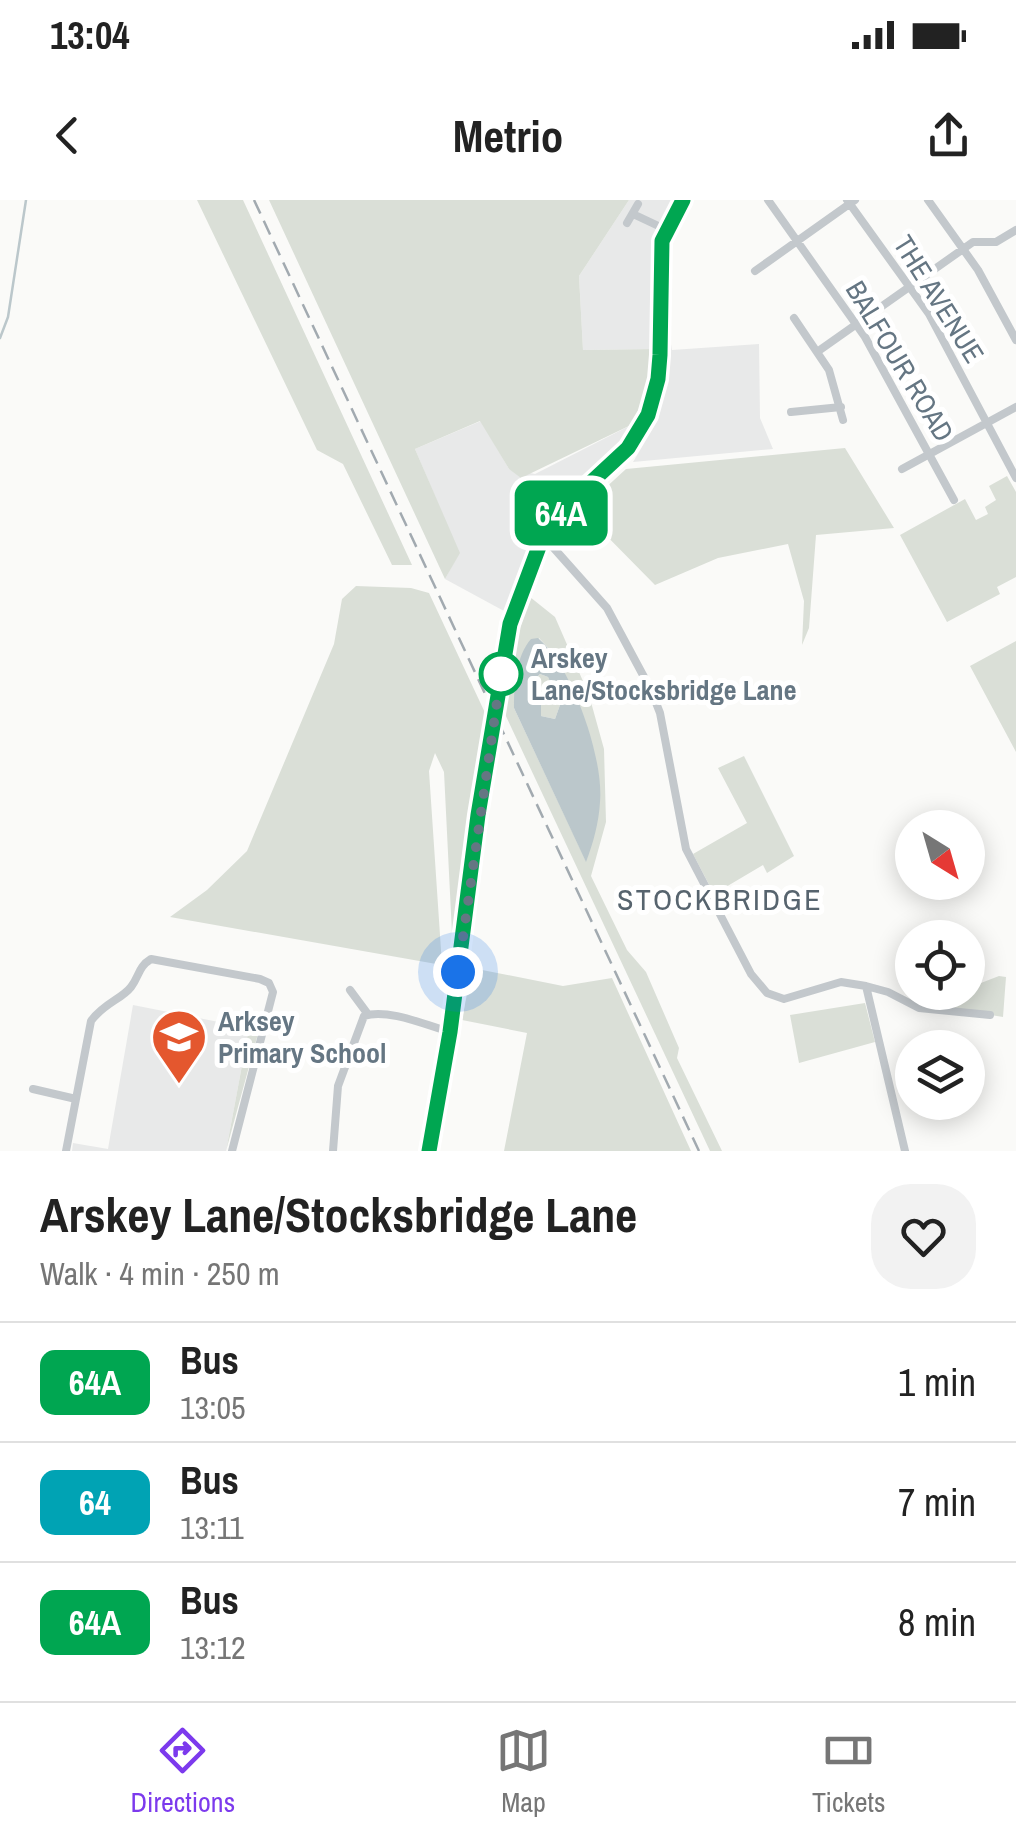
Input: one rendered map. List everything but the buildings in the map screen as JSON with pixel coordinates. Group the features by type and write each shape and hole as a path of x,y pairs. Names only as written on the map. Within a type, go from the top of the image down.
{"street":[{"path":"429,1151 510,624 543,536 572,500 628,448 648,415 658,379 660,251 683,200"},
{"name":"BALFOUR ROAD","path":"768,200 856,325 954,500"},
{"path":"928,200 963,249 1016,340"},
{"path":"755,271 851,201"},
{"name":"THE AVENUE","path":"851,201 929,314 1016,478"},
{"path":"627,224 638,204"},
{"path":"632,214 668,230"},
{"path":"818,352 973,242 996,242 1016,230"},
{"path":"794,318 835,383 843,420"},
{"path":"791,412 840,407"},
{"path":"902,469 1016,408"},
{"path":"543,536 608,608 651,690 660,713 686,850 751,974 767,993 784,1000 841,982 888,992 919,1008 990,1015"},
{"path":"66,1151 91,1021 101,1007 131,987 141,965 152,959 260,979 269,983 274,992 232,1151"},
{"path":"866,986 905,1151"},
{"path":"350,990 367,1014 450,1032"},
{"path":"333,1151 338,1086 367,1014"},
{"path":"33,1089 76,1099"}],"shaded area":[{"path":"197,200 243,200 412,565 392,565 343,464 317,450"},
{"path":"269,200 629,200 579,276 583,350 654,349 647,388 633,424 521,478 509,469 480,421 415,449 460,553 445,579"},
{"path":"629,200 675,200 654,245 672,350 759,344 760,418 773,449 633,462 658,420 667,371 653,349 583,350 579,276"},
{"path":"481,421 509,469 535,474 633,424 616,453 560,504 533,543 504,611 445,579 459,553 415,449"},
{"path":"845,448 894,528 816,535 809,628 802,645 804,601 788,544 718,558 655,585 590,519 559,550 553,536 626,469"},
{"path":"1007,476 1016,492 1016,577 997,587 1000,594 947,622 900,535 965,499 976,520 988,514 985,507 996,500 989,486"},
{"path":"356,586 411,588 429,593 487,717 453,954 444,772 435,753 429,771 442,965 170,917 207,890 247,851 334,644 342,599"},
{"path":"530,597 555,617 589,695 604,749 606,822 591,876 627,950 646,972 679,1048 677,1058 722,1151 710,1151 504,712","holes":["539,638 562,663 586,861 514,708"]},
{"path":"538,638 563,669 583,714 597,762 600,802 586,862 514,708 519,662 531,639","holes":["540,674 548,677 552,686 548,692 560,705 555,719 541,716 541,705 530,683"]},
{"path":"1016,641 1016,752 970,666"},
{"path":"540,674 548,677 552,686 548,692 560,705 555,719 541,716 538,697 529,683"},
{"path":"744,756 794,856 767,873 763,865 714,894 693,854 747,823 718,768"},
{"path":"472,968 563,986 612,978 691,1151 504,1151 527,1033 462,1020"},
{"path":"1006,977 1003,1017 960,1010 985,1010 985,981"},
{"path":"865,1003 875,1042 799,1063 790,1015"},
{"name":"Arksey Primary School","path":"133,1005 249,1028 226,1151 72,1151 73,1143 108,1149"},
{"path":"249,1028 259,1030 226,1151"}],"waterway":[{"path":"0,338 8,317 26,200"}],"railway":[{"path":"254,200 699,1151"}],"bus line":[{"name":"64A","path":"429,1151 510,624 543,536 572,500 617,461 648,415 660,355 660,251 683,200"}],"place":[{"name":"Arskey Lane/Stocksbridge Lane","path":"501,674"},
{"name":"Arksey Primary School","path":"179,1086"}],"district":[{"name":"STOCKBRIDGE","path":"720,900"}],"route":[{"path":"458,972 501,674"}]}
